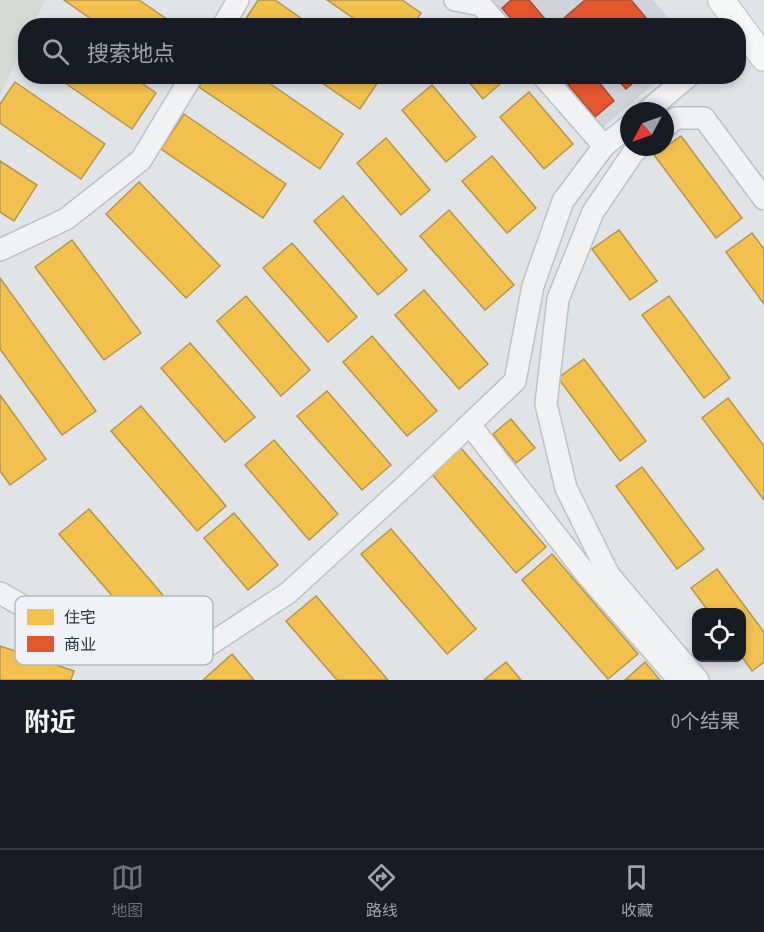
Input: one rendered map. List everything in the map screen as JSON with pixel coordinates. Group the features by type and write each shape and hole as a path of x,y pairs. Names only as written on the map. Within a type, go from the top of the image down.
{"main road":[{"path":"721,0 732,18"},
{"path":"746,38 764,58"}],"street":[{"path":"228,18 238,0"},
{"path":"455,0 481,5 492,18"},
{"path":"0,250 66,219 141,160 187,84"},
{"path":"550,84 604,146"},
{"path":"658,102 679,84"},
{"path":"674,120 704,118 764,199"},
{"path":"213,642 288,593 515,381 533,286 563,201 604,146 620,133"},
{"path":"631,156 593,212 558,299 546,405 566,488 609,575 698,680"},
{"path":"470,425 587,575 679,680"},
{"path":"0,593 15,602"}],"shaded area":[{"path":"0,0 45,0 36,18 18,18 18,57 0,96"},
{"path":"491,0 653,0 669,18 507,18"},
{"path":"562,84 654,84 633,102 620,102 620,113 601,129"}],"building: 住宅":[{"path":"64,0 139,0 165,18 90,18"},
{"path":"258,0 275,0 301,18 246,18"},
{"path":"327,0 402,0 421,13 418,18 353,18"},
{"path":"15,82 105,144 81,179 0,123 0,104"},
{"path":"67,84 143,84 156,93 132,129"},
{"path":"201,84 271,84 343,134 320,169 199,87"},
{"path":"324,84 377,84 360,109"},
{"path":"471,84 500,84 483,99"},
{"path":"432,85 476,137 446,162 402,110"},
{"path":"529,92 573,144 544,169 500,117"},
{"path":"184,114 286,184 263,218 161,149"},
{"path":"681,136 742,218 716,238 655,156 674,156 674,141"},
{"path":"386,138 430,190 401,215 357,163"},
{"path":"492,156 536,208 507,233 462,181"},
{"path":"0,161 37,185 14,221 0,212"},
{"path":"139,182 220,266 186,298 106,214"},
{"path":"343,196 407,270 378,295 314,221"},
{"path":"449,210 514,285 485,310 420,236"},
{"path":"619,230 657,281 630,300 592,249"},
{"path":"752,233 764,249 764,304 726,252"},
{"path":"72,240 141,333 104,360 35,267"},
{"path":"292,243 357,317 328,342 263,268"},
{"path":"0,278 96,411 62,435 0,349"},
{"path":"424,290 488,364 459,389 395,315"},
{"path":"246,296 310,370 281,396 217,321"},
{"path":"669,296 730,378 704,398 642,315"},
{"path":"372,336 437,411 407,436 343,362"},
{"path":"190,343 255,417 225,442 161,368"},
{"path":"584,359 646,441 620,461 558,378"},
{"path":"327,391 391,465 362,490 297,416"},
{"path":"0,395 46,459 10,485 0,471"},
{"path":"728,398 764,446 764,500 702,418"},
{"path":"141,406 226,506 197,531 111,431"},
{"path":"511,419 535,448 516,463 493,434"},
{"path":"274,440 338,514 309,540 245,465"},
{"path":"460,447 546,547 516,573 431,473"},
{"path":"642,467 704,549 677,569 616,486"},
{"path":"89,509 164,596 112,596 59,534"},
{"path":"234,513 278,565 248,590 204,538"},
{"path":"391,529 476,629 447,654 361,554"},
{"path":"552,554 638,654 608,679 522,580"},
{"path":"717,569 764,632 764,662 752,671 746,662 746,608 706,608 691,588"},
{"path":"316,596 388,680 337,680 286,621"},
{"path":"0,646 15,651 15,665 56,665 74,671 71,680 0,680"},
{"path":"232,654 254,680 203,680"},
{"path":"506,662 521,680 484,680"},
{"path":"645,662 660,680 625,680"}],"building: 商业":[{"path":"511,0 529,0 544,18 510,18 502,8"},
{"path":"585,0 631,0 646,18 564,18"},
{"path":"568,84 600,84 614,101 595,117"},
{"path":"621,84 632,84 626,89"}]}
